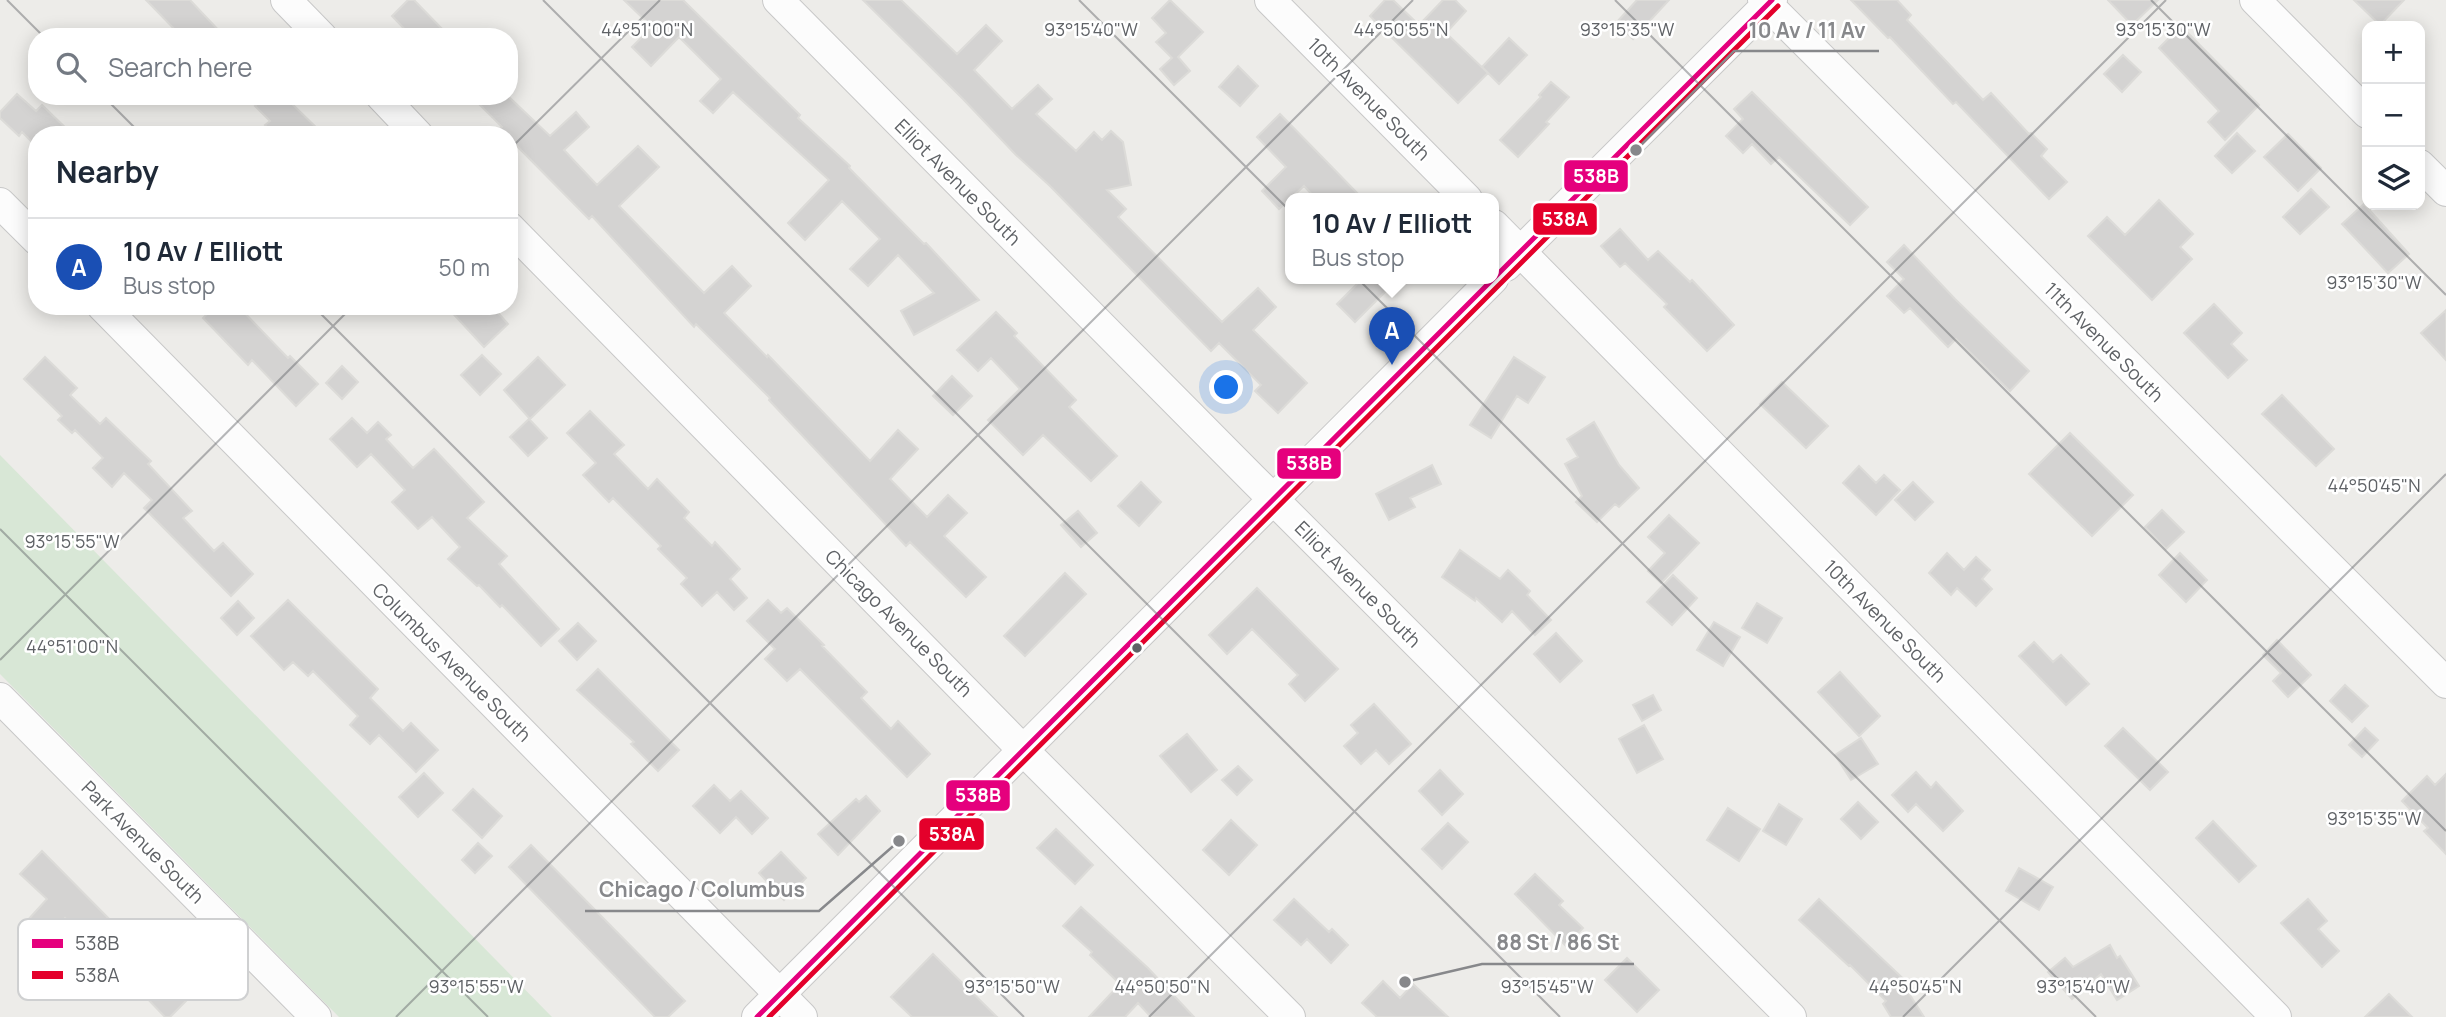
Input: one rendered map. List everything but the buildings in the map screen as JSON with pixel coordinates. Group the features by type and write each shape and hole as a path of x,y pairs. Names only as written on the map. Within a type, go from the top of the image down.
{"street":[{"path":"286,0 313,28"},
{"name":"Elliot Avenue South","path":"778,0 1791,1017"},
{"name":"10th Avenue South","path":"1270,0 1461,193"},
{"path":"2255,0 2362,108"},
{"path":"1499,273 1767,1"},
{"name":"11th Avenue South","path":"1767,1 2446,683"},
{"path":"390,105 409,126"},
{"path":"2425,170 2446,191"},
{"path":"0,203 28,231"},
{"name":"10th Avenue South","path":"1499,231 2276,1017"},
{"name":"Chicago Avenue South","path":"518,236 1023,750 1290,1017"},
{"path":"757,1017 1488,284"},
{"name":"Columbus Avenue South","path":"111,315 802,1017"},
{"name":"Park Avenue South","path":"0,698 219,919"},
{"name":"Park Avenue South","path":"248,948 316,1017"}],"green space":[{"path":"0,455 552,1017 339,1017 248,925 248,919 242,919 0,674"}],"transit line":[{"name":"538B","path":"1499,273 1772,0"},
{"name":"538A","path":"1500,284 1778,6"},
{"name":"538B","path":"757,1017 1488,284"},
{"name":"538A","path":"769,1017 1499,285"}],"place":[{"name":"10 Av / 11 Av","path":"1636,150"},
{"name":"10 Av / Elliott","path":"1392,365"},
{"name":"Chicago / Columbus","path":"899,841"},
{"name":"88 St / 86 St","path":"1405,982"}]}
